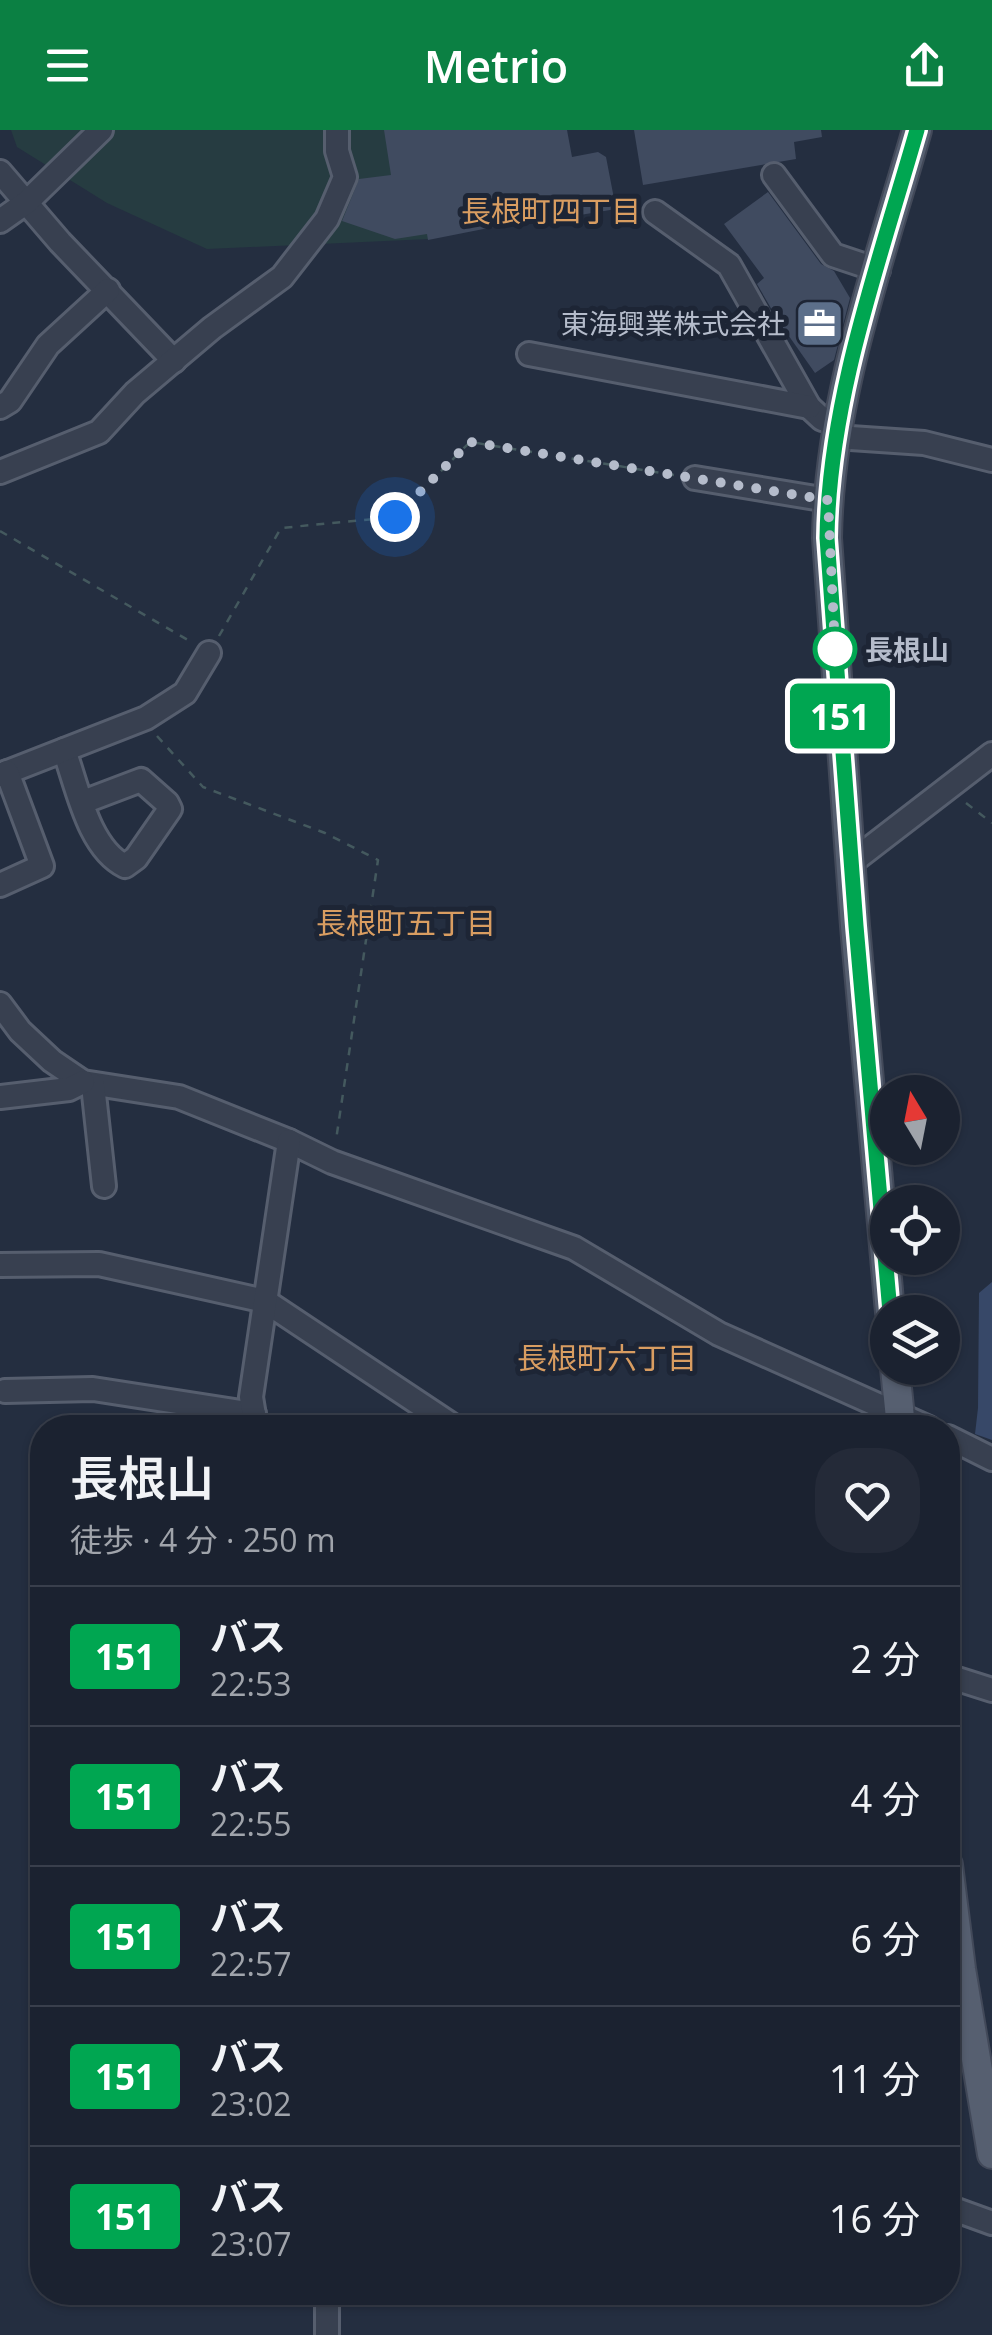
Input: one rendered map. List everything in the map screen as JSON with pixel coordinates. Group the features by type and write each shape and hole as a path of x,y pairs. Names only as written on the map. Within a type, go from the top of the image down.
{"main road":[{"path":"889,1295 828,557 828,500 837,430 917,130"},
{"path":"897,1385 900,1415"},
{"path":"961,2037 989,2108 992,2154"}],"street":[{"path":"0,221 27,202 101,130"},
{"path":"0,472 99,432 135,393 282,277 327,219 345,177 337,140 318,130"},
{"path":"0,172 60,242 174,361"},
{"path":"774,175 833,255 878,270"},
{"path":"655,212 728,266 809,408 822,419 837,430 924,443 992,460"},
{"path":"0,407 10,400 48,345 108,290"},
{"path":"530,354 809,408"},
{"path":"695,478 828,500"},
{"path":"0,884 42,866 4,773 146,718 186,693 209,653"},
{"path":"64,750 83,802"},
{"path":"852,862 992,754"},
{"path":"0,1004 20,1031 52,1061 88,1083 179,1097 332,1162 574,1248 719,1334 890,1415"},
{"path":"0,1097 88,1083"},
{"path":"88,1083 104,1186"},
{"path":"254,1415 251,1397 289,1141"},
{"path":"0,1264 99,1264 266,1300 437,1415"},
{"path":"4,1391 93,1389 225,1415"},
{"path":"960,1443 992,1459"},
{"path":"960,1680 992,1690"},
{"path":"960,2211 992,2222"},
{"path":"326,2335 327,2305"}],"path":[{"path":"0,531 209,653 281,528 395,517 470,442 695,478"},
{"path":"146,718 149,727 203,787 326,833 378,860 332,1162"},
{"path":"949,788 992,823"}],"green space":[{"path":"11,130 480,130 429,239 207,249 107,203 17,147"}],"water":[{"path":"992,1282 992,1440 975,1434 979,1293"}],"building":[{"path":"384,130 567,130 572,157 598,152 606,157 616,209 550,220 549,216 428,240 427,234 395,239 342,221 359,179 391,175"},
{"path":"634,130 821,130 822,137 794,142 796,159 643,185"},
{"path":"768,192 821,264 834,271 850,298 834,360 815,373 757,284 764,278 724,224"}],"bus line":[{"name":"151","path":"889,1295 827,538 830,470 838,422 917,130"}],"place":[{"name":"東海興業株式会社","path":"820,323"},
{"name":"長根山","path":"835,649"}],"district":[{"name":"長根町四丁目","path":"551,210"},
{"name":"長根町五丁目","path":"406,922"},
{"name":"長根町六丁目","path":"607,1357"}],"route":[{"path":"395,517 470,442 828,500 835,649"}]}
